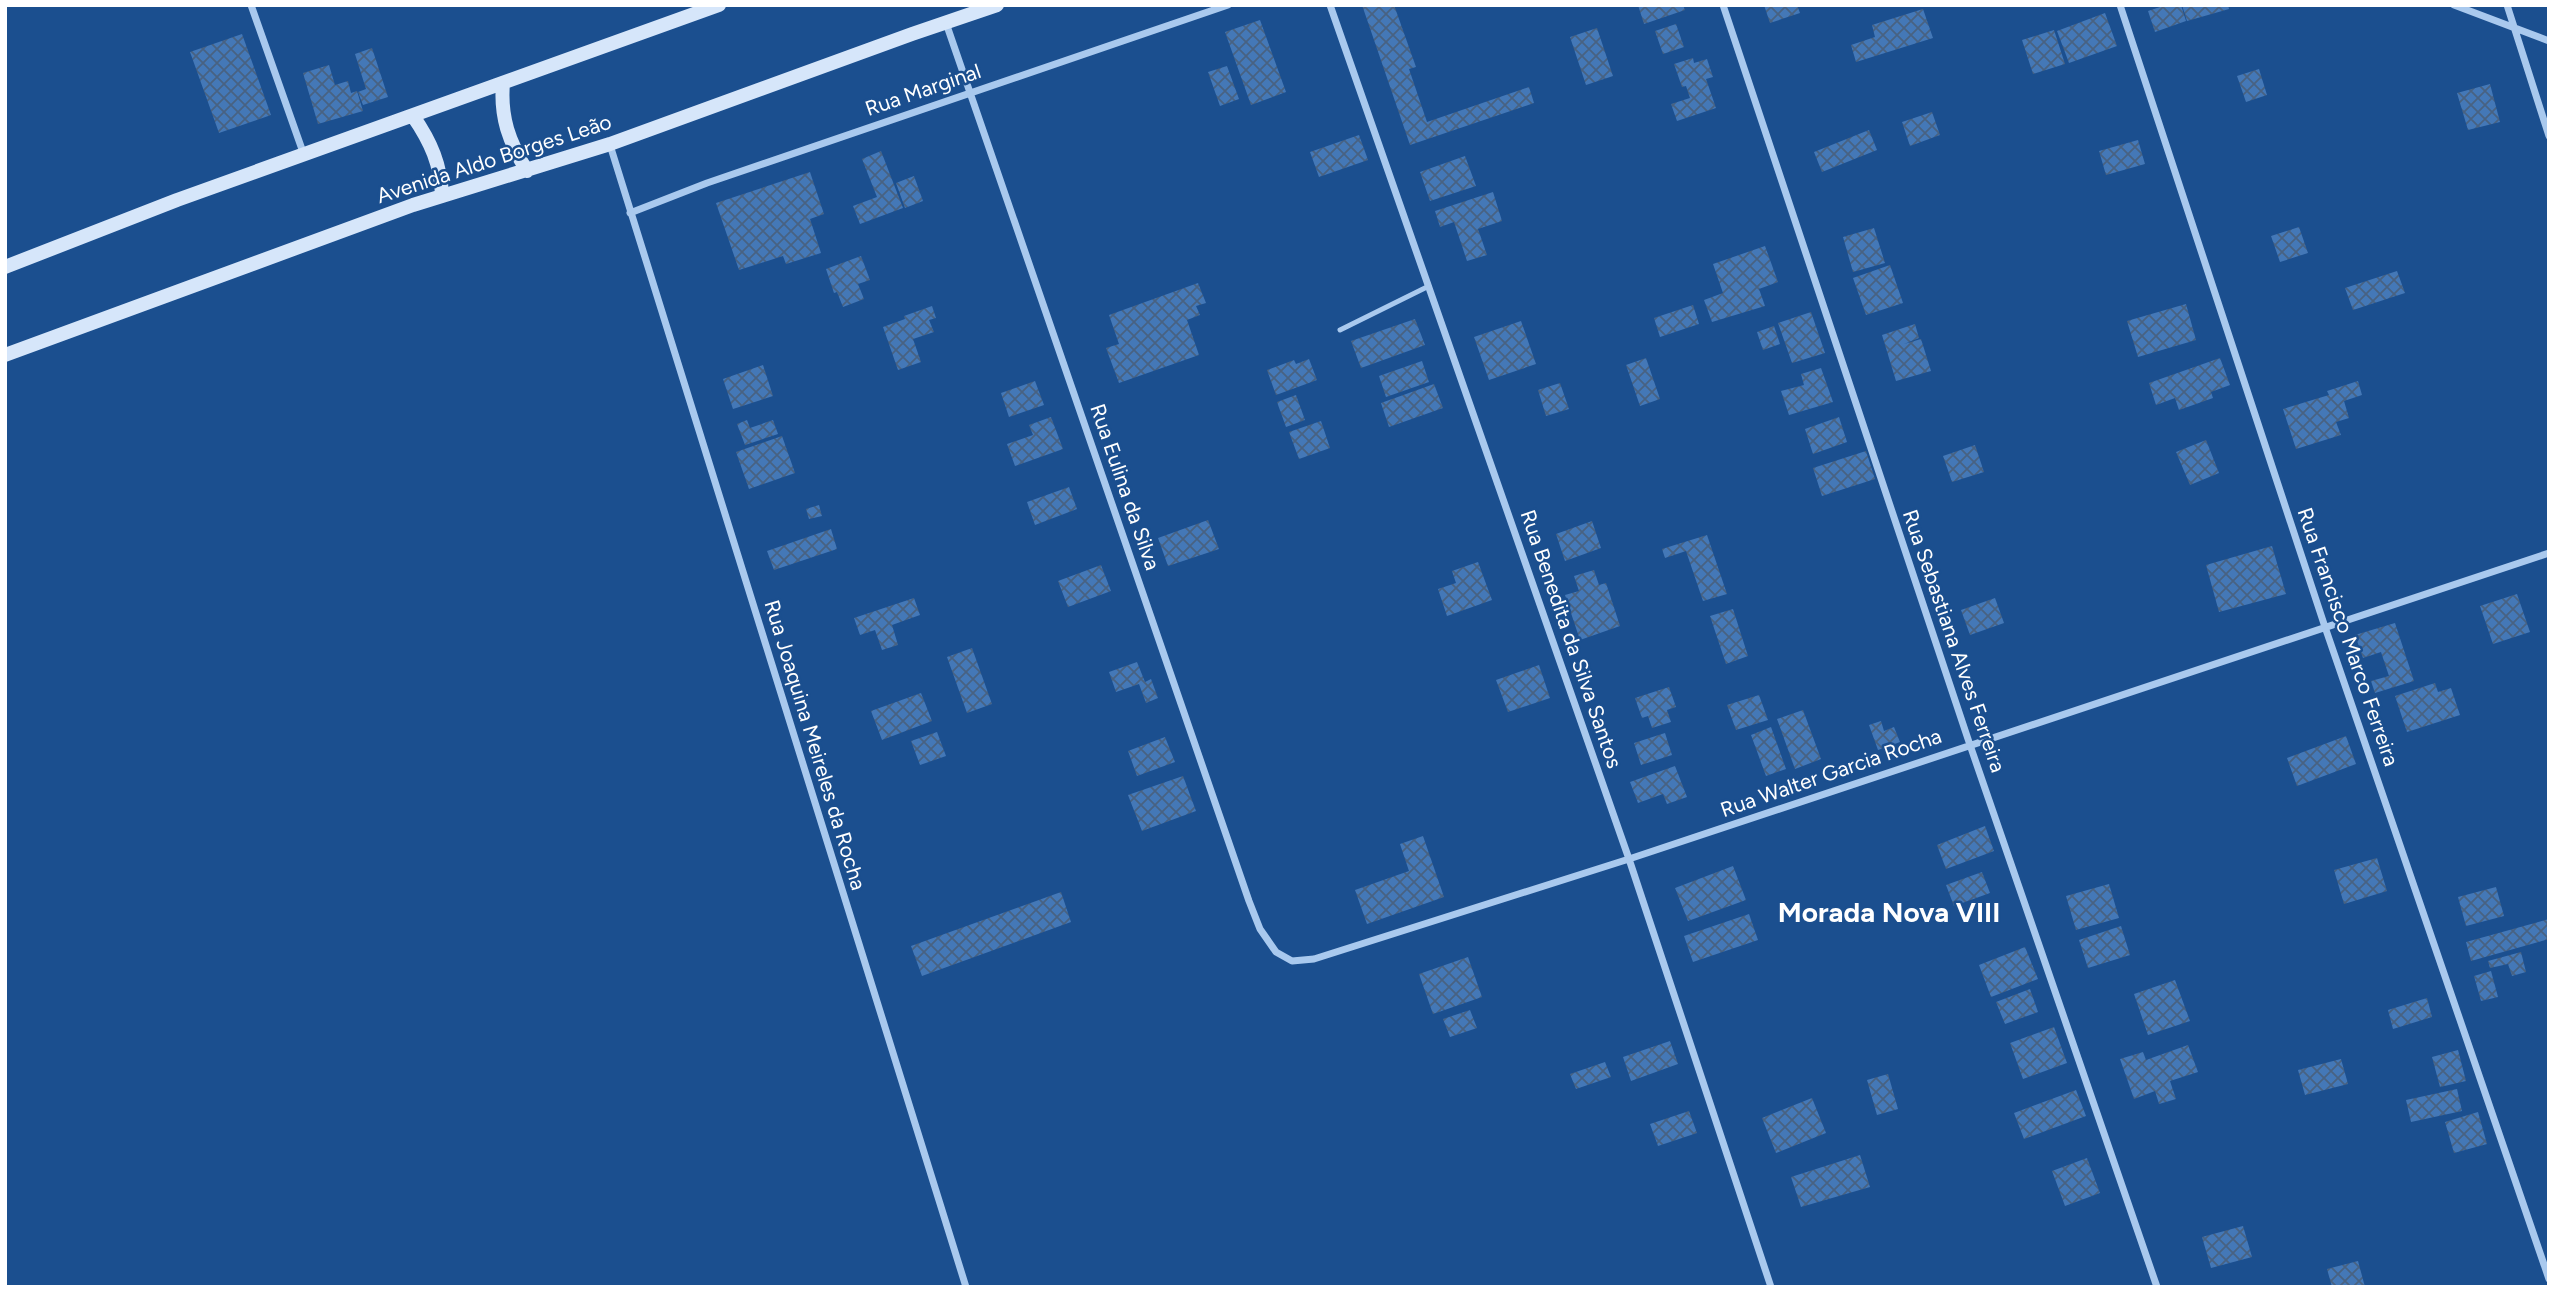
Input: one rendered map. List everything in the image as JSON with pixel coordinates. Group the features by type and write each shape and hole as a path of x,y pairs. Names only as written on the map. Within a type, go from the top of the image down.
{"street":[{"path":"251,5 304,155"},
{"path":"5,267 177,200 719,5"},
{"name":"Avenida Aldo Borges Leão","path":"5,355 442,196 610,144 997,5"},
{"name":"Rua Marginal","path":"630,214 707,183 1228,5"},
{"name":"Rua Benedita da Silva Santos","path":"1330,5 1629,859 1770,1287"},
{"name":"Rua Sebastiana Alves Ferreira","path":"1723,5 1970,745 2157,1287"},
{"name":"Rua Francisco Marco Ferreira","path":"2120,5 2325,627 2549,1279"},
{"path":"2454,5 2514,30 2549,41"},
{"path":"2507,5 2549,136"},
{"name":"Rua Eulina da Silva","path":"946,23 1236,865 1260,929 1272,948 1282,956"},
{"path":"503,83 502,117 508,138 527,170"},
{"path":"413,116 429,139 437,159 442,180 442,196"},
{"name":"Rua Joaquina Meireles da Rocha","path":"610,144 966,1287"},
{"name":"Rua Walter Garcia Rocha","path":"1282,956 1292,961 1302,961 1328,955 1629,859 2549,552"}],"lane":[{"path":"1340,330 1429,286"}],"building":[{"path":"1362,5 1394,5 1416,67 1409,69 1427,122 1529,87 1534,103 1410,145"},
{"path":"1638,5 1683,5 1685,10 1644,24"},
{"path":"1764,5 1797,5 1800,13 1770,23"},
{"path":"2166,5 2181,5 2186,21 2155,32 2148,11"},
{"path":"2182,5 2228,5 2229,9 2187,21"},
{"path":"1923,9 1933,38 1856,62 1851,45 1875,37 1872,25"},
{"path":"2105,13 2117,46 2069,63 2057,31"},
{"path":"1260,20 1286,92 1251,105 1225,32"},
{"path":"1676,24 1684,47 1663,54 1655,31"},
{"path":"1597,28 1613,76 1586,85 1570,37"},
{"path":"2054,30 2065,64 2033,74 2022,40"},
{"path":"242,34 271,115 219,133 190,52"},
{"path":"372,48 388,97 363,105 358,92 366,89 355,54"},
{"path":"1693,58 1694,63 1707,59 1713,77 1706,79 1716,108 1677,121 1671,104 1690,98 1686,86 1682,87 1674,64"},
{"path":"329,65 335,85 348,81 351,93 357,91 363,111 318,124 303,73"},
{"path":"1227,66 1239,99 1220,106 1208,72"},
{"path":"2259,69 2267,95 2246,102 2237,76"},
{"path":"2490,84 2500,122 2468,130 2457,93"},
{"path":"1932,112 1940,135 1910,146 1902,122"},
{"path":"1869,130 1877,150 1822,172 1814,152"},
{"path":"1359,135 1368,160 1319,177 1310,152"},
{"path":"2138,140 2145,164 2106,175 2099,151"},
{"path":"881,151 903,208 860,224 853,206 877,197 862,159"},
{"path":"1465,156 1476,186 1430,201 1420,172"},
{"path":"810,172 824,214 810,219 821,253 786,264 783,256 739,270 716,203"},
{"path":"914,176 923,201 905,208 896,183"},
{"path":"1493,192 1502,221 1478,229 1487,255 1467,261 1454,222 1440,227 1435,211"},
{"path":"2299,227 2308,253 2280,262 2271,236"},
{"path":"1874,228 1885,263 1853,272 1843,237"},
{"path":"1765,246 1778,282 1759,289 1765,306 1712,322 1704,300 1723,293 1713,264"},
{"path":"861,256 870,280 858,284 864,299 843,307 837,292 834,293 826,269"},
{"path":"1890,265 1903,303 1866,315 1853,278"},
{"path":"2397,271 2405,293 2353,310 2345,288"},
{"path":"1198,283 1206,303 1196,306 1200,315 1187,320 1199,355 1119,383 1106,348 1119,344 1109,315"},
{"path":"2186,304 2196,340 2138,357 2127,321"},
{"path":"1693,305 1699,324 1660,337 1654,318"},
{"path":"932,306 936,318 929,320 934,332 913,339 921,362 898,370 883,327"},
{"path":"1811,312 1825,353 1792,363 1778,323"},
{"path":"1415,319 1425,345 1361,368 1351,341"},
{"path":"1521,321 1536,364 1489,380 1474,337"},
{"path":"1915,324 1919,338 1904,344 1921,339 1931,371 1896,381 1882,335"},
{"path":"1774,326 1780,344 1763,350 1757,332"},
{"path":"1646,358 1660,399 1640,406 1626,365"},
{"path":"2220,358 2230,385 2211,392 2213,398 2179,410 2175,398 2156,405 2149,383"},
{"path":"1309,359 1317,380 1276,395 1267,370 1294,360 1296,364"},
{"path":"1422,361 1429,382 1386,397 1379,376"},
{"path":"763,365 773,396 733,409 723,379"},
{"path":"1821,368 1833,402 1789,415 1781,391 1804,385 1801,374"},
{"path":"1035,381 1044,405 1009,417 1001,393"},
{"path":"2358,381 2362,395 2344,401 2349,418 2336,422 2341,435 2296,449 2283,409 2329,395 2327,391"},
{"path":"1560,383 1569,409 1546,416 1538,390"},
{"path":"1434,384 1443,408 1389,427 1381,403"},
{"path":"1296,395 1305,420 1286,427 1277,402"},
{"path":"1051,417 1063,449 1015,466 1007,444 1033,435 1029,425"},
{"path":"1839,417 1847,442 1813,454 1805,429"},
{"path":"747,420 750,428 773,420 778,434 745,445 737,424"},
{"path":"1321,421 1330,448 1299,459 1289,432"},
{"path":"782,436 795,473 749,489 736,452"},
{"path":"2206,440 2219,473 2190,485 2176,452"},
{"path":"1975,445 1984,472 1952,482 1943,456"},
{"path":"1866,451 1875,479 1822,496 1813,468"},
{"path":"1069,487 1077,509 1035,525 1027,502"},
{"path":"819,505 822,516 809,519 806,509"},
{"path":"1208,520 1219,549 1168,566 1158,538"},
{"path":"1592,521 1601,548 1565,561 1556,534"},
{"path":"831,529 837,549 774,570 767,551"},
{"path":"1707,535 1727,594 1703,601 1686,551 1665,558 1662,549"},
{"path":"2272,546 2286,594 2219,612 2206,565"},
{"path":"1478,562 1492,600 1447,616 1438,589 1456,583 1452,571"},
{"path":"1101,565 1111,591 1068,607 1058,581"},
{"path":"1594,570 1599,585 1606,583 1620,626 1580,640 1565,595 1579,591 1574,576"},
{"path":"2517,594 2530,632 2493,644 2480,606"},
{"path":"914,598 920,615 892,625 898,645 882,650 875,630 860,635 854,618"},
{"path":"1995,598 2004,623 1970,635 1961,610"},
{"path":"1733,609 1748,656 1726,664 1710,616"},
{"path":"2395,623 2414,681 2375,693 2371,681 2389,676 2381,652 2363,658 2355,635"},
{"path":"972,648 992,704 967,713 947,657"},
{"path":"1137,662 1145,682 1151,679 1158,698 1146,703 1139,684 1116,692 1109,672"},
{"path":"1539,665 1550,698 1508,712 1496,680"},
{"path":"2435,683 2438,692 2451,688 2460,715 2407,732 2395,696"},
{"path":"1669,687 1676,707 1667,710 1671,722 1652,728 1648,716 1642,718 1635,698"},
{"path":"921,693 932,721 882,740 871,711"},
{"path":"1759,695 1768,720 1736,730 1727,705"},
{"path":"1803,710 1821,759 1795,769 1777,719"},
{"path":"1881,721 1884,731 1894,727 1900,742 1878,750 1869,725"},
{"path":"1771,727 1786,769 1766,776 1751,735"},
{"path":"937,732 946,756 920,765 911,741"},
{"path":"1665,733 1672,755 1641,765 1634,743"},
{"path":"2346,736 2356,764 2297,786 2287,758"},
{"path":"1165,737 1175,762 1137,776 1128,751"},
{"path":"1675,766 1687,797 1667,804 1663,794 1638,803 1630,782"},
{"path":"1183,776 1196,811 1142,831 1128,795"},
{"path":"1985,826 1994,851 1946,869 1937,845"},
{"path":"1423,836 1444,897 1367,924 1355,890 1409,871 1400,844"},
{"path":"2377,858 2387,891 2344,904 2334,870"},
{"path":"1733,866 1746,900 1688,921 1675,888"},
{"path":"1982,872 1990,893 1954,906 1946,885"},
{"path":"2109,884 2119,918 2076,930 2066,896"},
{"path":"2496,887 2504,916 2466,926 2458,897"},
{"path":"1061,892 1071,922 922,976 911,946"},
{"path":"1749,914 1758,940 1693,962 1684,936"},
{"path":"2549,919 2549,939 2471,961 2466,942"},
{"path":"2121,926 2130,955 2088,968 2079,940"},
{"path":"2025,947 2038,979 1991,997 1979,965"},
{"path":"2521,952 2526,972 2512,976 2508,964 2490,968 2488,961"},
{"path":"1468,957 1482,997 1433,1014 1419,974"},
{"path":"2491,971 2498,997 2481,1001 2474,976"},
{"path":"2175,980 2190,1021 2148,1035 2134,994"},
{"path":"2030,989 2038,1012 2005,1024 1996,1002"},
{"path":"2427,998 2432,1017 2393,1029 2388,1010"},
{"path":"1470,1010 1477,1028 1450,1037 1443,1019"},
{"path":"2054,1027 2067,1063 2023,1079 2010,1043"},
{"path":"1670,1041 1678,1064 1631,1081 1623,1057"},
{"path":"2188,1045 2198,1072 2170,1081 2176,1099 2159,1104 2155,1091 2134,1099 2120,1059 2143,1052 2146,1060"},
{"path":"2458,1050 2466,1081 2440,1087 2432,1057"},
{"path":"2341,1059 2348,1084 2305,1095 2298,1070"},
{"path":"1605,1062 1611,1077 1576,1089 1570,1074"},
{"path":"1888,1074 1898,1109 1877,1115 1867,1080"},
{"path":"2457,1089 2462,1111 2411,1122 2406,1100"},
{"path":"2076,1090 2086,1116 2024,1139 2014,1113"},
{"path":"1812,1098 1826,1133 1776,1153 1762,1118"},
{"path":"1689,1111 1697,1133 1658,1146 1650,1124"},
{"path":"2478,1112 2487,1144 2454,1153 2445,1122"},
{"path":"1860,1155 1870,1187 1801,1207 1791,1177"},
{"path":"2087,1158 2100,1193 2065,1206 2052,1171"},
{"path":"2243,1226 2252,1257 2211,1268 2202,1237"},
{"path":"2358,1261 2365,1287 2332,1287 2327,1269"}],"district":[{"name":"Morada Nova VIII","path":"1889,912"}]}
